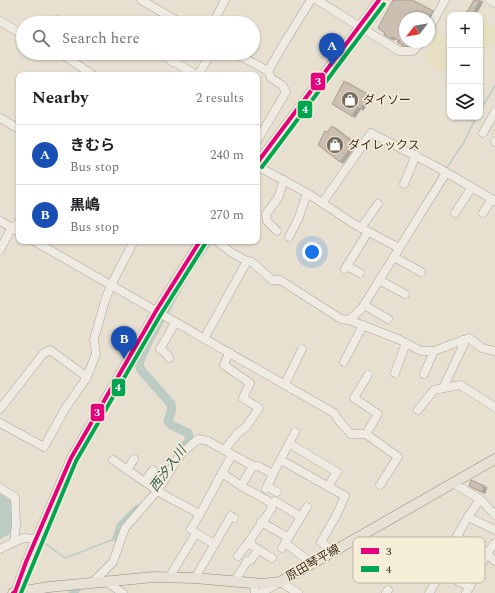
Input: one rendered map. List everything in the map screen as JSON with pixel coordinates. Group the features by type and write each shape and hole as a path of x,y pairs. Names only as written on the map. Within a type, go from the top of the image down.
{"main road":[{"name":"原田琴平線","path":"360,537 495,459"},
{"name":"原田琴平線","path":"14,593 51,590 105,581 170,576 235,581 255,588 280,582 353,541"}],"street":[{"path":"141,0 169,16"},
{"path":"217,16 225,0"},
{"path":"268,71 312,0"},
{"path":"317,0 398,51 413,51 416,48"},
{"path":"260,160 379,0"},
{"path":"435,18 445,0"},
{"path":"490,0 495,3"},
{"path":"0,21 16,30"},
{"path":"70,60 88,72"},
{"path":"169,60 191,72"},
{"path":"199,72 207,60"},
{"path":"248,60 268,71 271,78 282,85 286,92 260,136"},
{"path":"483,133 495,113"},
{"path":"0,118 16,127"},
{"path":"323,202 371,133 416,155 493,200 482,213"},
{"path":"404,184 416,155"},
{"path":"260,166 323,202 365,230 399,248"},
{"path":"349,320 364,305 446,173"},
{"path":"277,231 266,221 266,214 278,198 284,180"},
{"path":"454,213 472,187"},
{"path":"289,237 299,217 307,193"},
{"path":"360,274 346,268 378,204"},
{"path":"0,221 16,230 0,250"},
{"path":"39,244 334,413 351,434 366,434 398,457 380,485"},
{"path":"0,423 44,447 65,409 87,377 96,354 94,339 111,285 132,244"},
{"path":"14,593 64,471 82,437 160,314 198,244"},
{"path":"221,244 232,253 252,262 272,280 280,280 341,319 363,325 421,351 434,351 469,338 482,348 495,351"},
{"path":"394,256 420,272"},
{"path":"204,339 247,261"},
{"path":"379,280 404,294"},
{"path":"364,305 388,319"},
{"path":"169,358 167,354 160,349 175,323"},
{"path":"344,362 363,325"},
{"path":"443,388 464,344 463,340"},
{"path":"395,373 406,343"},
{"path":"283,384 287,380 302,349"},
{"path":"0,409 43,354 50,350 87,377"},
{"path":"424,374 434,351"},
{"path":"224,450 238,433 246,427 259,408 243,398 250,383 224,365 229,353"},
{"path":"366,434 378,414 354,398 368,375"},
{"path":"418,410 434,390 460,385 495,407"},
{"path":"277,492 266,488 295,432"},
{"path":"92,583 113,562 125,528 168,476 173,464 198,439 208,441 253,466 258,466 273,474"},
{"path":"290,444 337,472 328,486"},
{"path":"191,529 232,455"},
{"path":"113,460 157,489 200,514"},
{"path":"127,470 134,460"},
{"path":"281,460 345,496 337,514 321,542 334,552"},
{"path":"241,486 253,466"},
{"path":"145,481 153,470"},
{"path":"222,473 241,486 270,502 272,508 261,522 250,542 238,556"},
{"path":"453,483 480,499 495,515"},
{"path":"0,488 15,497 16,525 14,540"},
{"path":"457,537 480,499"},
{"path":"275,501 301,517"},
{"path":"284,542 308,507"},
{"path":"195,578 231,516"},
{"path":"468,517 495,530"},
{"path":"261,522 313,564"},
{"path":"170,576 196,533 214,544"},
{"path":"0,549 14,540 37,536"},
{"path":"250,542 251,545 272,558"},
{"path":"485,557 495,543"},
{"path":"235,581 247,561 251,560 258,550"},
{"path":"487,553 490,558 495,561"},
{"path":"105,581 123,593"},
{"path":"261,593 280,582 298,593"},
{"path":"428,593 434,583"},
{"path":"457,583 468,590"}],"shaded area":[{"path":"484,20 495,26 495,42 489,52 483,49"},
{"path":"437,31 447,36 447,76 423,58 428,48 435,48 435,35"},
{"path":"0,493 12,501 12,530 10,534 0,539"}],"building":[{"path":"393,0 412,0 433,11 399,12 399,40 392,37 391,39 384,35 385,33 378,28"},
{"path":"474,0 480,0 474,12 467,12"},
{"name":"ダイソー","path":"344,81 369,95 360,109 358,107 352,116 332,104"},
{"name":"ダイレックス","path":"332,126 354,143 340,162 318,145 325,131 327,132"},
{"path":"471,480 484,486 482,492 469,486"}],"waterway":[{"path":"483,105 495,86"},
{"path":"446,169 464,142 475,120"},
{"name":"西汐入川","path":"178,454 190,440 188,433 171,425 168,421 172,409 171,404 141,370 139,363 149,340 187,270 206,244"},
{"name":"西汐入川","path":"117,538 121,526 138,509"},
{"path":"39,539 65,558 117,538"},
{"name":"西汐入川","path":"73,593 77,587"}],"transit line":[{"name":"3","path":"260,159 379,0"},
{"name":"4","path":"262,167 384,4"},
{"name":"3","path":"13,593 15,592 26,562 71,458 156,311 198,244"},
{"name":"4","path":"21,593 76,461 161,314 205,244"}],"place":[{"name":"きむら","path":"332,66"},
{"name":"ダイソー","path":"350,100"},
{"name":"ダイレックス","path":"335,145"},
{"name":"黒嶋","path":"124,359"}]}
